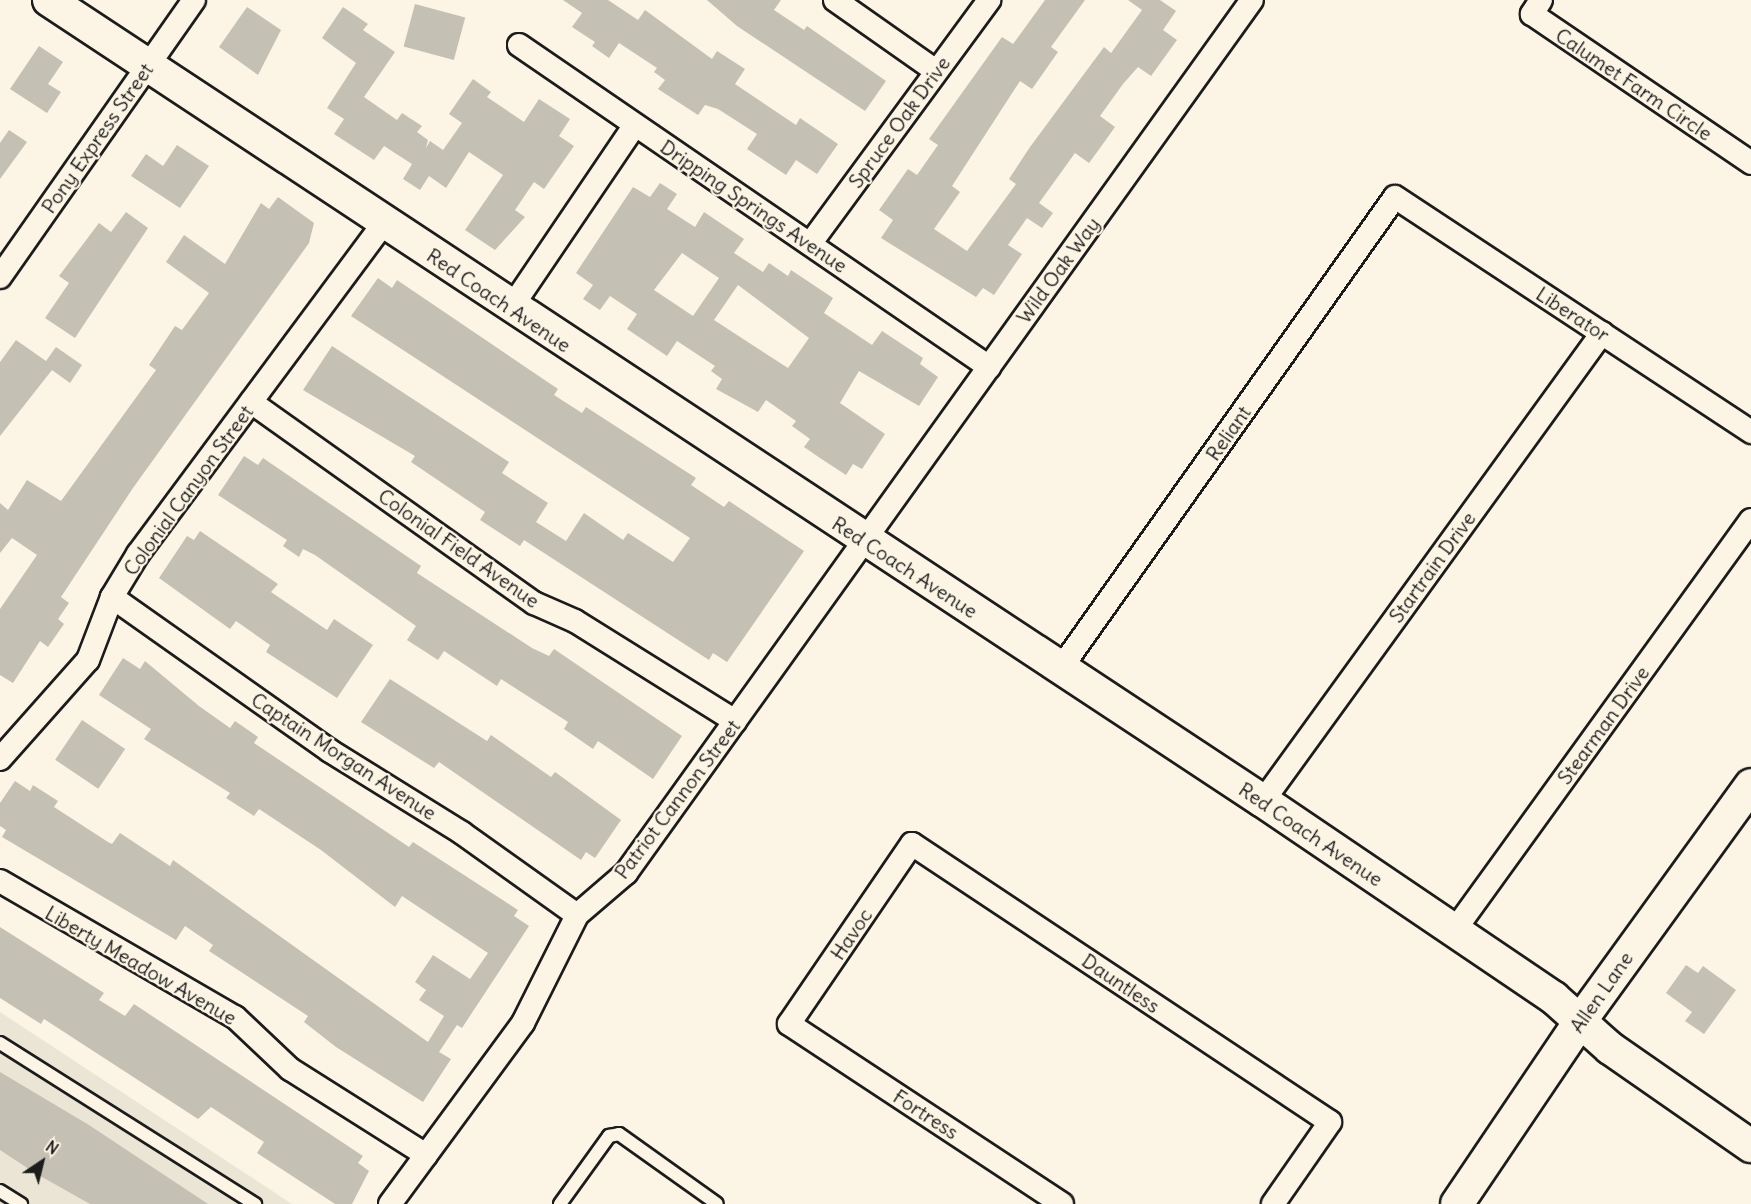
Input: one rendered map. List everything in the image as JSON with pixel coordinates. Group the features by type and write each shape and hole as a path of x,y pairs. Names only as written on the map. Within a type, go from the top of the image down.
{"street":[{"name":"Red Coach Avenue","path":"49,0 864,541 1263,801 1581,1020 1610,1048 1751,1146"},
{"name":"Pony Express Street","path":"0,277 194,0"},
{"path":"835,0 936,71"},
{"name":"Spruce Oak Drive","path":"810,244 989,0"},
{"name":"Wild Oak Way","path":"864,541 1252,0"},
{"name":"Calumet Farm Circle","path":"1541,0 1532,14 1751,163"},
{"name":"Dripping Springs Avenue","path":"519,45 989,367"},
{"path":"511,308 635,125"},
{"name":"Liberator","path":"1395,197 1751,432"},
{"name":"Reliant","path":"1061,668 1395,197"},
{"name":"Colonial Canyon Street","path":"0,759 88,660 112,597 251,402 384,223"},
{"name":"Startrain Drive","path":"1263,801 1602,333"},
{"name":"Colonial Field Avenue","path":"251,402 534,603 575,621 735,721"},
{"name":"Stearman Drive","path":"1454,931 1751,520"},
{"name":"Patriot Cannon Street","path":"390,1204 523,1023 577,915 626,873 864,541"},
{"name":"Captain Morgan Avenue","path":"112,597 330,751 462,833 577,915"},
{"name":"Allen Lane","path":"1458,1204 1581,1020 1751,785"},
{"name":"Havoc","path":"789,1024 912,844"},
{"name":"Dauntless","path":"912,844 1330,1122 1273,1204"},
{"name":"Liberty Meadow Avenue","path":"0,881 235,1017 290,1069 426,1155"},
{"name":"Fortress","path":"789,1024 1062,1204"}],"lane":[{"path":"0,1043 255,1204"},
{"path":"560,1204 609,1136 619,1134 717,1204"},
{"path":"4,1197 21,1204"}],"shaded area":[{"path":"0,1012 292,1204 0,1204"}],"building":[{"path":"563,0 608,0 638,20 645,10 712,59 717,51 745,69 735,84 796,125 800,118 838,144 817,174 796,160 786,175 747,149 757,134 718,109 705,105 698,115 658,89 665,80 654,72 657,68 619,43 609,58 592,46 595,42 572,27 582,13"},
{"path":"707,0 781,0 774,10 804,30 807,26 886,81 865,111 737,26"},
{"path":"1045,0 1085,0 1051,47 1058,52 1032,89 1020,81 952,186 960,192 934,229 967,251 1016,184 1009,179 1030,147 1104,47 1111,53 1142,10 1128,0 1160,0 1176,11 1163,30 1177,40 1151,76 1138,67 1123,84 1100,116 1115,127 1089,163 1075,153 1039,203 1053,213 1042,228 1027,218 1008,245 1022,254 994,295 983,288 976,297 881,238 893,220 879,210 908,169 917,175 938,145 929,139 1002,37 1013,44"},
{"path":"415,4 465,17 454,60 404,47"},
{"path":"247,7 281,30 258,75 219,47"},
{"path":"343,7 368,24 363,30 395,52 364,97 397,120 402,113 422,126 417,132 428,140 426,148 430,141 443,150 462,123 449,114 473,79 491,92 487,97 524,122 539,99 570,119 559,136 574,146 544,189 534,182 515,210 525,217 495,250 465,230 503,175 469,152 446,188 429,176 420,190 403,179 412,164 384,146 374,160 334,134 344,119 327,108 356,63 322,38"},
{"path":"39,46 63,62 48,84 61,92 47,113 10,89"},
{"path":"9,130 27,142 0,179 0,143"},
{"path":"177,145 209,166 180,208 131,176 146,154 163,166"},
{"path":"660,183 677,194 667,209 695,227 704,212 744,239 734,253 763,272 769,263 788,276 791,270 833,298 824,313 872,345 882,331 923,358 920,364 938,377 919,406 859,371 840,403 885,434 862,469 853,464 846,475 804,447 810,439 792,426 796,421 766,400 758,412 716,389 722,379 711,371 715,366 677,341 667,356 627,329 637,314 610,296 600,310 583,299 593,285 576,273 633,187 650,197","holes":["682,253 719,278 693,316 654,290","738,285 809,338 788,368 714,320"]},
{"path":"278,197 314,223 309,243 133,488 61,597 69,603 58,619 64,624 48,647 40,641 13,683 0,675 0,609 37,555 12,538 0,553 0,503 8,510 27,480 61,501 156,370 149,365 175,326 182,330 209,293 166,262 184,235 225,264 261,203 269,209"},
{"path":"126,212 148,228 75,338 45,318 69,283 59,276 99,223 111,232"},
{"path":"378,278 392,288 397,280 558,389 554,395 582,413 586,407 696,478 691,485 724,507 729,501 804,551 727,662 713,653 709,660 524,540 520,546 480,520 485,512 411,462 415,456 303,390 332,346 509,462 502,473 548,503 536,522 566,541 584,513 623,540 628,533 673,562 690,538 351,316"},
{"path":"16,340 46,361 56,347 82,365 70,383 52,370 0,436 0,362"},
{"path":"244,456 258,465 263,458 421,566 417,573 532,648 549,656 554,649 682,736 653,779 598,741 593,749 564,729 568,722 501,679 497,686 444,651 438,660 407,640 416,626 315,555 303,549 299,557 283,546 287,540 218,495"},
{"path":"200,531 278,584 271,592 327,630 334,619 373,645 337,698 266,652 270,645 236,621 230,629 159,578 187,536 194,540"},
{"path":"123,658 140,669 145,661 199,706 230,728 235,721 258,737 254,743 409,847 413,842 518,910 514,916 529,926 462,1028 457,1025 439,1052 451,1059 423,1102 336,1047 304,1022 308,1016 209,951 213,945 185,926 176,940 2,837 6,830 0,826 0,803 15,781 30,791 33,785 58,801 54,807 108,842 112,844 120,833 170,866 173,860 428,1042 444,1016 419,1000 426,990 415,982 433,955 470,979 488,953 402,896 395,907 321,850 259,809 254,816 226,798 230,793 144,739 151,729 99,695"},
{"path":"390,679 487,741 491,735 551,777 555,772 621,820 595,858 586,852 581,860 439,762 434,768 361,722"},
{"path":"82,720 125,749 98,789 55,760"},
{"path":"0,927 104,993 99,1000 125,1016 134,1004 363,1156 358,1163 369,1171 352,1204 335,1204 257,1153 264,1142 211,1107 198,1119 44,1019 41,1024 0,998"},
{"path":"1686,965 1698,973 1703,966 1736,990 1704,1034 1685,1021 1692,1012 1666,993"},
{"path":"0,1072 89,1125 208,1204 90,1204 35,1173 0,1150"}]}
